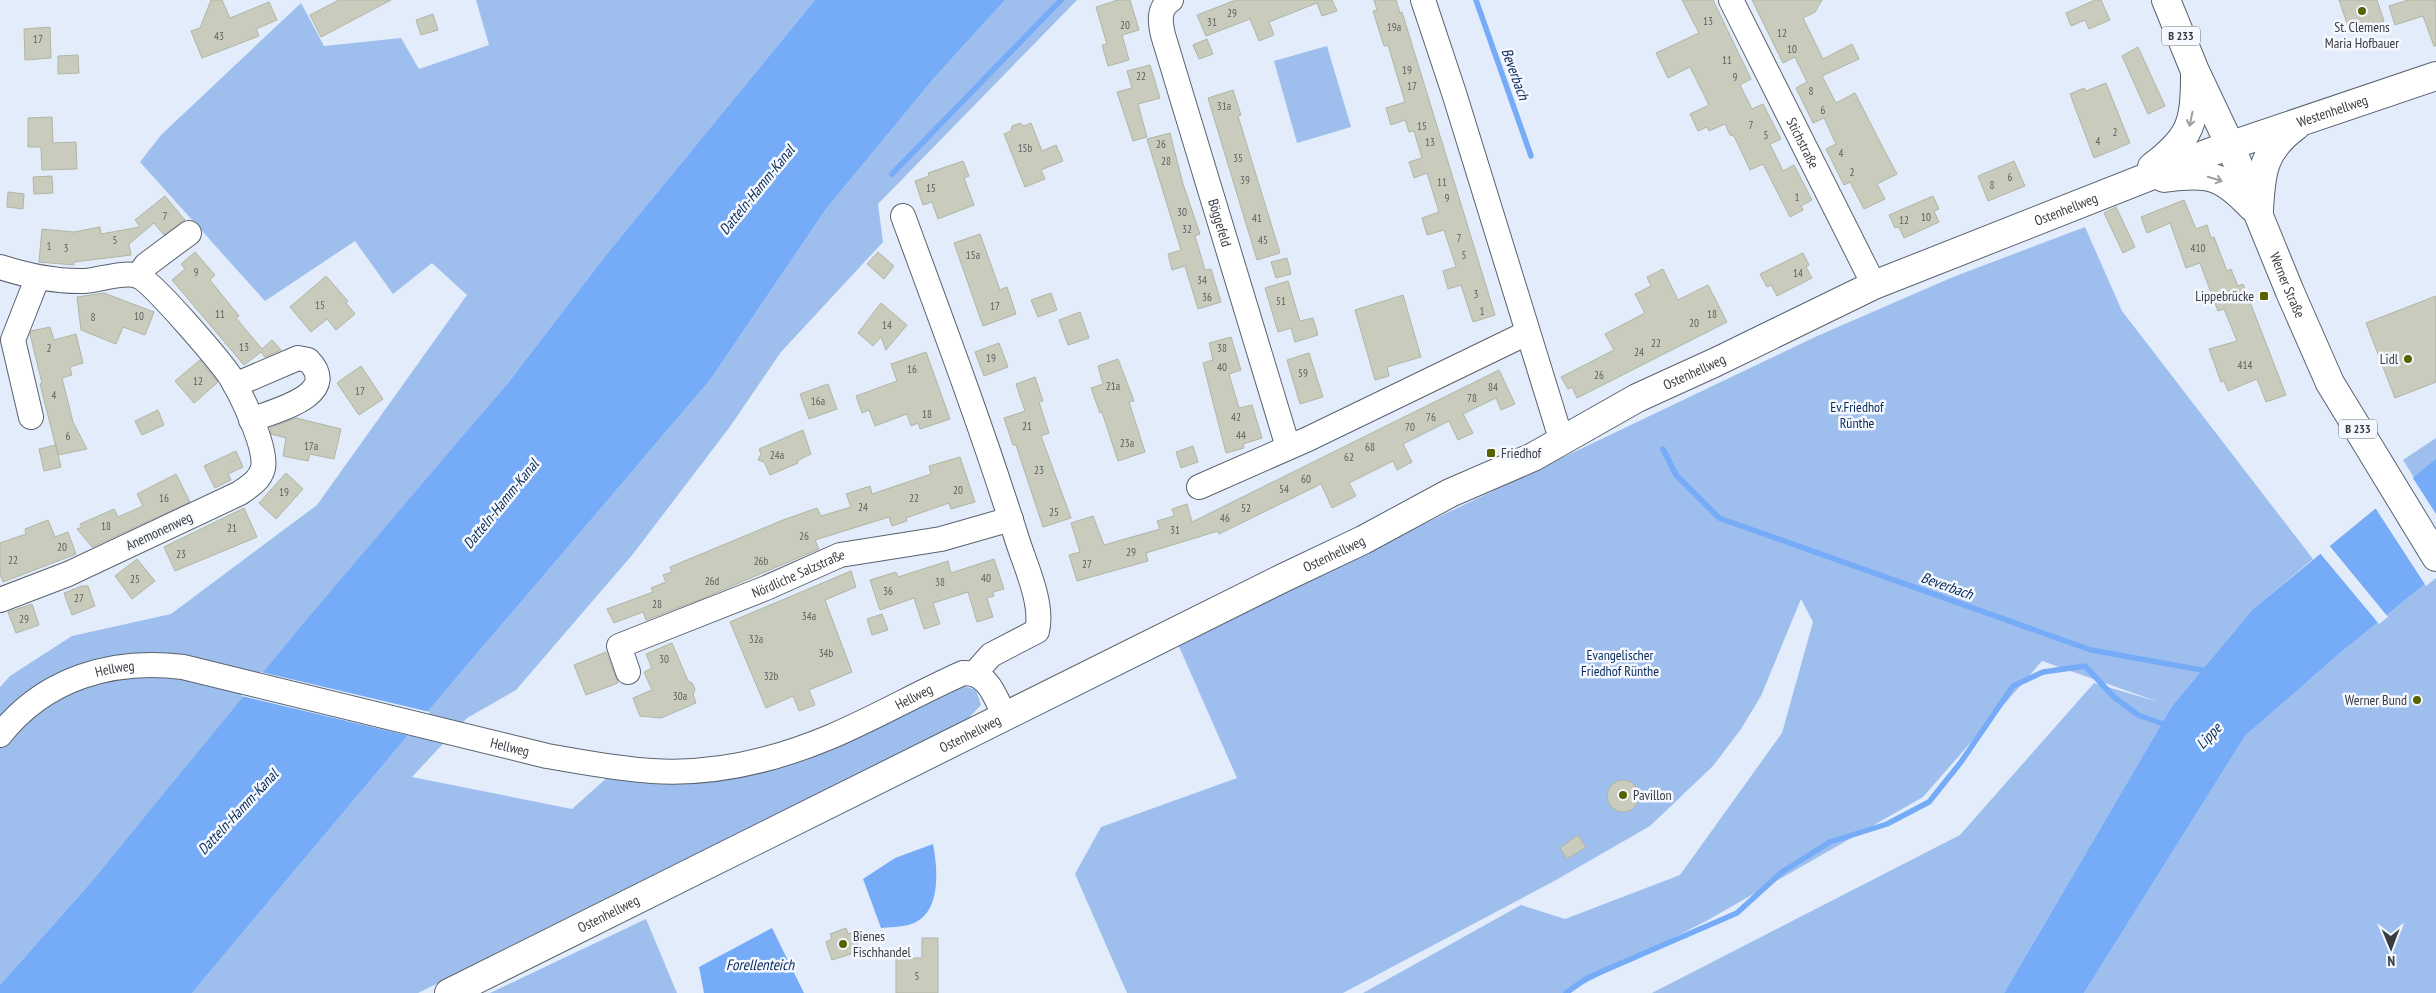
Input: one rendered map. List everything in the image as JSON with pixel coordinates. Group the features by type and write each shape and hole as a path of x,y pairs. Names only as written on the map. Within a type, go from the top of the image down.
{"main road":[{"name":"Werner Straße","path":"2166,0 2195,71 2230,145 2290,292 2330,383 2436,557"},
{"path":"2132,182 2168,155 2184,140 2191,126 2195,71"},
{"name":"Westenhellweg","path":"2230,145 2436,76"},
{"path":"2259,214 2261,177 2271,150 2285,134 2306,119"},
{"name":"Ostenhellweg","path":"449,993 1282,578 1363,540 1450,493 1562,442 1637,398 1716,362 1874,285 2230,145"},
{"path":"2132,182 2184,175 2212,176 2234,188 2259,214"}],"street":[{"name":"Böggefeld","path":"1171,0 1162,11 1160,21 1163,35 1288,447"},
{"path":"1424,0 1562,442"},
{"name":"Stichstraße","path":"1731,0 1874,285"},
{"path":"903,216 1011,519 1037,603 1040,618 1037,631 991,655 974,673 984,680 1005,717"},
{"path":"0,267 38,279 86,281 115,276 138,276 146,265 189,233"},
{"name":"Anemonenweg","path":"0,600 68,574 240,493 255,483 262,468 262,453 251,420 229,374 157,291 138,276"},
{"path":"31,417 13,340 38,279"},
{"path":"1199,487 1288,447 1527,333"},
{"path":"235,385 298,358 308,360 317,373 314,391 305,398 251,420"},
{"name":"Nördliche Salzstraße","path":"628,672 619,646 766,588 840,555 941,539 1011,519"},
{"name":"Hellweg","path":"0,735 29,705 59,685 92,672 129,665 163,665 212,674 547,756 601,766 653,771 688,771 726,767 786,753 830,737 963,673 974,673"}],"green space":[{"path":"476,0 815,0 606,255 508,383 93,880 0,985 0,687 10,676 72,636 171,614 317,505 467,295 432,263 393,294 355,241 265,301 140,162 161,135 301,3 324,46 401,38 419,69 489,45"},
{"path":"1005,0 1077,0 878,204 883,242 781,352 729,428 633,554 516,690 467,718 412,777 572,809 609,776 688,781 754,775 806,760 951,693 961,685 976,690 981,705 962,725 418,993 192,993 440,697 710,380 826,209 934,78"},
{"path":"1327,46 1351,127 1297,143 1274,61"},
{"path":"2085,227 2122,311 2313,559 2253,609 2172,706 2004,993 1652,993 1960,835 2094,683 2159,702 2042,661 1923,797 1708,920 1566,993 1363,993 1521,905 1565,919 1680,875 1782,733 1813,622 1801,599 1761,696 1741,729 1713,766 1650,826 1556,880 1343,993 1127,993 1075,874 1101,827 1237,778 1177,642 1815,337 1953,277"},
{"path":"2436,438 2436,513 2403,460"},
{"path":"2436,575 2436,993 2084,993 2245,736 2340,653"},
{"path":"646,919 677,993 490,993"}],"water":[{"name":"Datteln-Hamm-Kanal","path":"815,0 1005,0 934,78 826,209 710,380 440,697 192,993 0,993 0,985 93,880 302,625 508,383 606,255"},
{"name":"Lippe","path":"2436,459 2436,575 2340,653 2245,736 2084,993 2004,993 2172,706 2253,609"},
{"path":"933,844 936,866 935,891 927,913 919,920 908,925 881,928 863,879 895,858"},
{"name":"Forellenteich","path":"772,928 804,993 704,993 699,967"}],"pier":[{"path":"2411,475 2436,514 2436,578 2426,586 2374,506"},
{"path":"2328,544 2388,617 2379,624 2319,552"},
{"path":"261,672 430,712 410,736 241,696"}],"building":[{"path":"211,0 222,0 230,18 269,2 277,20 256,29 259,36 202,58 191,31 200,28"},
{"path":"339,0 391,0 321,37 310,15"},
{"path":"1118,0 1130,0 1139,30 1122,35 1129,60 1108,66 1102,45 1107,44 1096,7"},
{"path":"1236,0 1332,0 1337,11 1322,16 1317,3 1269,22 1274,35 1259,41 1250,19 1206,36 1197,15"},
{"path":"1374,0 1396,0 1400,13 1402,12 1495,315 1473,322 1461,285 1448,289 1443,271 1456,267 1444,230 1427,235 1422,218 1439,212 1427,173 1414,178 1409,162 1422,158 1414,131 1409,132 1405,120 1391,125 1386,108 1405,102 1388,45 1384,46 1373,11 1377,10"},
{"path":"1682,0 1713,0 1751,79 1740,85 1752,109 1763,104 1781,139 1770,144 1783,171 1794,165 1812,200 1801,206 1803,210 1790,217 1763,164 1750,170 1734,136 1730,135 1725,124 1709,131 1707,127 1698,131 1690,114 1709,105 1690,67 1668,78 1656,53 1699,33"},
{"path":"1752,0 1822,0 1815,12 1803,18 1823,59 1852,44 1859,59 1822,76 1836,103 1855,93 1897,174 1877,184 1885,199 1864,209 1850,182 1844,185 1826,149 1836,144 1824,118 1813,123 1796,88 1807,82 1795,57 1783,63"},
{"path":"2095,0 2101,0 2110,20 2089,29 2085,20 2071,26 2066,13"},
{"name":"St. Clemens Maria Hofbauer","path":"2339,0 2377,0 2384,21 2350,32"},
{"path":"2408,0 2436,0 2436,46 2434,46 2423,16 2395,25 2389,6"},
{"path":"433,14 438,30 421,35 416,20"},
{"path":"50,27 51,58 25,60 24,29"},
{"path":"1207,39 1213,54 1199,59 1193,45"},
{"path":"2138,47 2165,106 2148,114 2122,56"},
{"path":"78,55 79,73 58,74 58,56"},
{"path":"1150,65 1160,98 1138,104 1147,137 1133,141 1117,92 1132,88 1127,71"},
{"path":"2106,83 2130,143 2094,158 2070,94 2084,88 2086,91"},
{"path":"1233,90 1241,115 1238,116 1280,253 1257,260 1208,98"},
{"path":"52,117 53,143 76,142 77,169 42,170 41,147 28,147 28,118"},
{"path":"1020,123 1024,126 1031,123 1042,151 1056,145 1063,161 1041,170 1045,179 1025,187 1004,134 1011,131 1012,126"},
{"path":"1170,133 1183,184 1200,234 1195,236 1205,270 1211,269 1221,302 1198,309 1185,266 1172,270 1168,254 1181,250 1147,139"},
{"path":"963,161 969,176 964,178 974,205 938,219 932,202 923,205 915,181 929,176 928,173"},
{"path":"2014,161 2025,186 1988,201 1978,176"},
{"path":"52,176 53,193 34,194 33,177"},
{"path":"8,192 24,194 23,209 7,207"},
{"path":"165,196 185,220 164,235 154,223 129,244 131,255 74,262 74,265 39,262 42,229 74,232 100,227 101,234 140,227 135,220"},
{"path":"1933,196 1939,209 1934,211 1939,222 1904,238 1899,227 1895,228 1889,215"},
{"path":"2184,200 2196,229 2207,225 2211,238 2214,237 2227,271 2231,269 2238,286 2243,284 2286,395 2266,402 2257,379 2228,391 2224,381 2221,382 2209,349 2237,341 2224,309 2218,311 2200,263 2186,268 2170,223 2147,233 2141,217"},
{"path":"2116,207 2135,247 2123,253 2104,213"},
{"path":"980,234 1000,290 1007,287 1016,314 983,326 954,243"},
{"path":"195,252 215,275 210,280 239,316 236,318 262,349 272,340 281,350 265,357 261,352 244,365 172,280 185,269 181,264"},
{"path":"878,252 894,266 884,279 867,264"},
{"path":"1803,253 1809,265 1806,267 1812,278 1777,296 1771,285 1767,287 1760,274"},
{"path":"1287,258 1291,274 1276,278 1271,262"},
{"path":"1663,269 1678,300 1708,285 1727,322 1577,398 1572,387 1568,389 1561,377 1614,350 1605,334 1645,313 1635,294 1651,286 1647,277"},
{"path":"326,276 348,301 346,303 355,314 336,330 327,319 311,332 290,307"},
{"path":"1288,281 1300,321 1313,318 1318,335 1295,342 1291,328 1278,332 1265,288"},
{"path":"104,293 154,312 145,335 123,327 116,344 81,330 77,297"},
{"path":"1051,293 1057,310 1038,317 1031,300"},
{"path":"1403,295 1421,357 1387,367 1389,376 1375,380 1355,310"},
{"name":"Lidl","path":"2436,296 2436,382 2395,398 2366,323"},
{"path":"881,303 907,325 886,350 881,337 873,346 858,333"},
{"path":"1080,312 1089,338 1068,345 1059,320"},
{"path":"50,327 54,340 76,334 83,363 70,367 72,375 62,378 73,422 87,449 58,455 40,384 42,383 30,334 31,331"},
{"path":"1231,337 1241,370 1229,374 1239,408 1252,405 1262,438 1243,444 1244,448 1226,453 1203,363 1213,360 1209,343"},
{"path":"999,343 1008,367 984,376 975,352"},
{"path":"926,352 950,419 920,429 918,423 911,426 907,414 875,426 869,410 862,413 856,396 897,381 891,364"},
{"path":"1309,353 1323,397 1300,404 1287,360"},
{"path":"1118,359 1134,401 1129,402 1145,452 1118,461 1102,412 1100,413 1091,388 1103,384 1098,366"},
{"path":"200,360 218,382 194,403 175,381"},
{"path":"361,366 383,399 359,415 337,383"},
{"path":"1499,370 1515,404 1501,410 1496,398 1463,414 1473,433 1458,440 1449,421 1403,444 1412,462 1397,470 1393,461 1349,483 1356,496 1332,508 1321,484 1219,534 1218,531 1146,553 1148,561 1077,581 1069,555 1080,552 1071,523 1093,516 1104,545 1160,529 1157,521 1174,516 1172,509 1187,504 1192,522"},
{"path":"1035,377 1043,401 1039,402 1049,433 1041,436 1071,518 1043,527 1016,445 1013,445 1004,418 1025,411 1016,384"},
{"path":"828,384 837,409 809,419 800,394"},
{"path":"158,410 164,425 142,435 135,421"},
{"path":"296,418 341,429 334,459 310,454 308,461 283,456 286,438 271,434 270,428"},
{"path":"803,430 811,454 797,461 798,463 770,475 764,462 758,460 761,454 759,449"},
{"path":"56,445 61,467 44,471 39,449"},
{"path":"1193,446 1198,462 1181,468 1176,452"},
{"path":"236,451 243,467 228,474 231,480 215,488 204,466"},
{"path":"960,457 975,502 951,509 949,503 906,518 907,521 892,526 889,517 815,540 819,549 699,600 646,620 643,612 614,623 607,609 653,592 651,588 666,582 663,575 672,572 670,567 783,520 817,508 821,516 851,507 846,494 870,486 872,494 931,474 929,466"},
{"path":"286,473 303,489 276,519 259,503"},
{"path":"176,474 190,502 92,547 77,529 82,527 80,524 114,509 118,517 143,506 137,494"},
{"path":"244,508 257,537 175,571 164,547"},
{"path":"48,520 55,537 68,532 76,554 3,582 0,574 0,543 26,534 25,529"},
{"path":"137,559 155,581 132,599 115,576"},
{"path":"994,559 1004,589 993,592 994,596 987,598 993,617 977,622 968,592 933,603 940,624 924,629 914,598 880,610 870,580 896,572 898,577 948,561 951,573"},
{"path":"851,571 856,587 825,600 852,672 809,690 815,705 799,711 793,696 766,708 730,622"},
{"path":"82,586 88,586 95,606 72,615 64,593"},
{"path":"32,604 39,625 16,633 8,612"},
{"path":"882,614 888,630 872,635 867,619"},
{"path":"672,643 688,681 692,683 695,689 693,694 696,703 661,718 640,716 633,698 652,690 644,672 652,668 646,654"},
{"path":"606,652 618,683 586,695 574,665"},
{"name":"Pavillon","path":"1623,780 1634,785 1639,796 1634,807 1623,812 1612,807 1607,796 1612,785"},
{"path":"1578,835 1586,847 1567,859 1560,848"},
{"path":"846,928 848,934 853,932 860,951 832,960 826,942 832,939 830,934"},
{"path":"922,938 938,938 938,993 896,993 896,958 922,958"}],"waterway":[{"path":"892,174 1061,0"},
{"name":"Beverbach","path":"1476,0 1531,156"},
{"name":"Beverbach","path":"1663,449 1676,475 1719,518 2091,650 2207,671"},
{"path":"1566,993 1587,978 1737,913 1782,872 1830,842 1887,824 1929,802 1961,762 2013,686 2043,672 2085,666 2114,697 2138,715 2169,726"}],"place":[{"name":"St. Clemens Maria Hofbauer","path":"2362,11"},
{"name":"Lippebrücke","path":"2264,296"},
{"name":"Lidl","path":"2408,359"},
{"name":"Friedhof","path":"1491,453"},
{"name":"Werner Bund","path":"2417,700"},
{"name":"Pavillon","path":"1623,795"},
{"name":"Bienes Fischhandel","path":"843,944"}],"park label":[{"name":"Ev.Friedhof Rünthe","path":"1857,416"},
{"name":"Evangelischer Friedhof Rünthe","path":"1620,664"}]}
